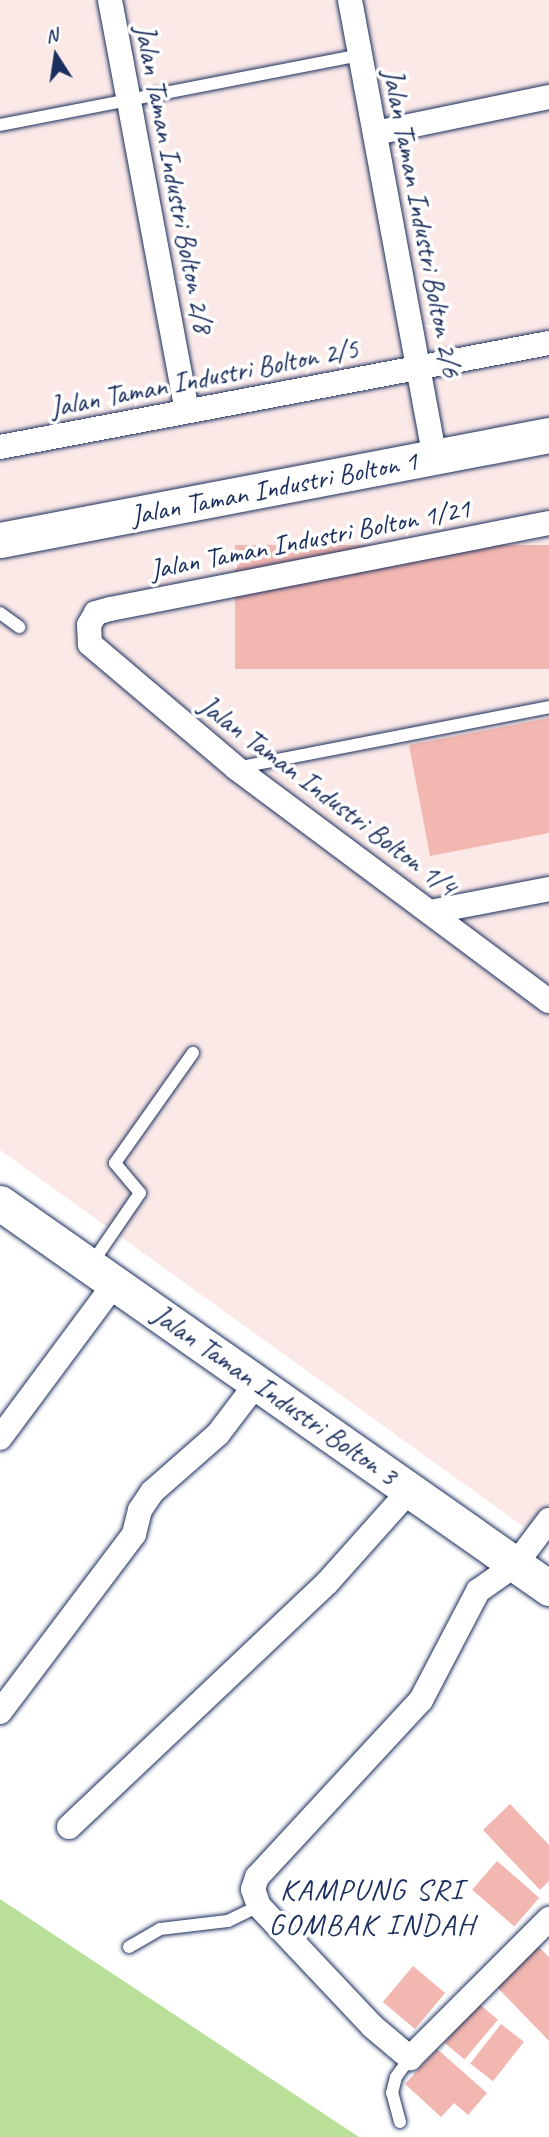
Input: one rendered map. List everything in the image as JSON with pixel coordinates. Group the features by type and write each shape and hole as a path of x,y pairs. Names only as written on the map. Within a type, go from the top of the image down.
{"street":[{"name":"Jalan Taman Industri Bolton 2/8","path":"110,0 131,99 187,410"},
{"name":"Jalan Taman Industri Bolton 2/6","path":"350,0 435,457"},
{"path":"375,133 549,97"},
{"name":"Jalan Taman Industri Bolton 2/5","path":"0,447 549,342"},
{"name":"Jalan Taman Industri Bolton 1","path":"0,540 549,435"},
{"name":"Jalan Taman Industri Bolton 1/21","path":"89,625 96,613 110,609 549,523"},
{"name":"Jalan Taman Industri Bolton 1/4","path":"89,625 90,644 236,768 549,1001"},
{"path":"430,912 549,889"},
{"name":"Jalan Taman Industri Bolton 3","path":"0,1203 549,1588"},
{"path":"0,1438 103,1274"},
{"path":"0,1712 134,1534 140,1510 152,1492 218,1434 257,1383"},
{"path":"69,1826 327,1583 410,1490"},
{"path":"549,1520 515,1565 478,1591 421,1700 257,1877 253,1889 259,1906 372,2026 410,2058 549,1919"}],"lane":[{"path":"0,125 360,55"},
{"path":"0,613 19,627"},
{"path":"236,768 549,707"},
{"path":"103,1274 139,1193 115,1163 193,1053"},
{"path":"129,1947 160,1929 228,1921 259,1906"},
{"path":"400,2122 392,2093 396,2077 410,2058"}],"shaded area":[{"path":"0,0 549,0 549,1545 0,1150"}],"green space":[{"path":"0,1899 359,2137 0,2137"}],"building":[{"path":"235,545 549,545 549,669 235,669"},
{"path":"549,718 549,833 430,856 409,745"},
{"path":"510,1804 549,1845 549,1881 540,1890 483,1830"},
{"path":"497,1861 539,1898 514,1926 472,1890"},
{"path":"538,1946 549,1957 549,2041 496,1986"},
{"path":"413,1966 445,1993 415,2029 383,2002"},
{"path":"478,2003 498,2020 464,2060 445,2043"},
{"path":"501,2024 524,2042 493,2081 470,2063"},
{"path":"437,2049 487,2093 468,2115 454,2103 441,2117 405,2084"}],"district":[{"name":"KAMPUNG SRI GOMBAK INDAH","path":"372,1906"}]}
